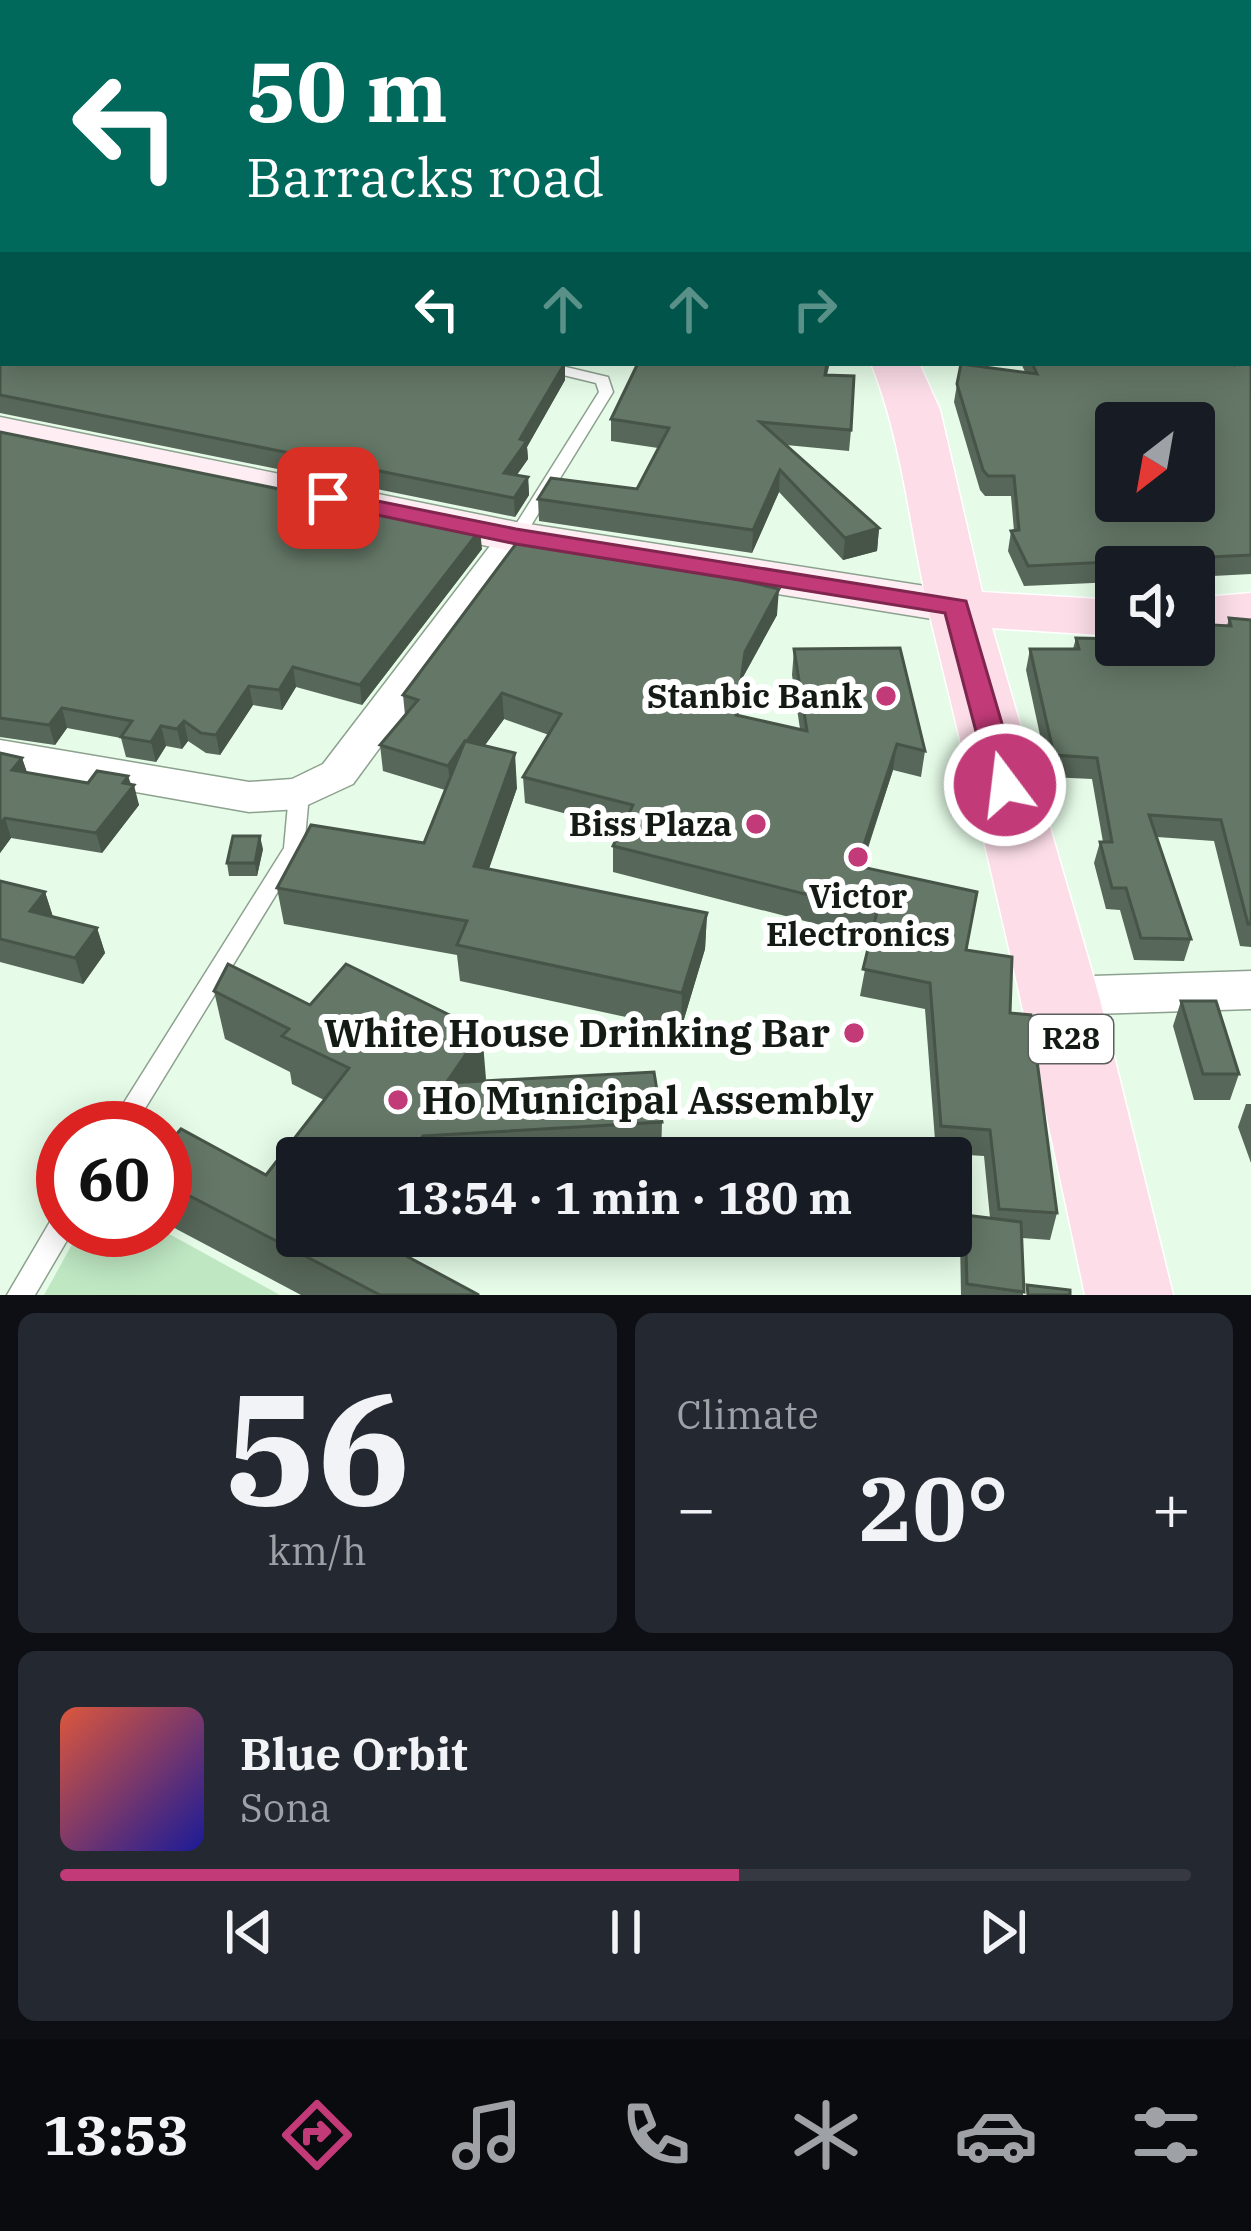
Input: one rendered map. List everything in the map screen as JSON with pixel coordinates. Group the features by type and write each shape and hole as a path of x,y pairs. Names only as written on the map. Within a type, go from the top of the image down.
{"main road":[{"path":"896,366 915,410 957,607 1095,619"},
{"name":"R28","path":"957,607 1061,996 1129,1295"},
{"path":"1215,614 1251,611"}],"street":[{"path":"0,431 516,537 957,607"},
{"path":"0,754 249,797 298,794 338,773 516,537"},
{"path":"1061,996 1251,989"}],"lane":[{"path":"516,537 606,392 603,380 544,366"},
{"path":"137,1101 294,849 298,794"},
{"path":"20,1295 43,1257"}],"green space":[{"path":"192,1247 280,1295 44,1295 65,1257 192,1257"}],"building":[{"path":"0,366 563,366 520,439 527,441 504,473 528,477 514,498 0,395"},
{"path":"637,366 826,366 825,375 854,376 851,430 760,422 879,528 845,538 780,470 753,530 538,499 551,478 637,489 669,428 611,419"},
{"path":"961,366 1037,374 1033,366 1251,366 1251,555 1215,557 1215,546 1095,546 1095,563 1028,566 1011,531 1019,530 1014,476 988,476 983,470 957,384"},
{"path":"0,432 480,530 360,685 293,667 279,690 249,686 216,735 201,733 184,721 177,729 161,726 151,742 121,737 132,721 62,708 49,725 0,718"},
{"path":"524,533 724,565 718,575 779,589 745,652 736,715 807,731 794,649 900,648 925,751 897,744 857,866 977,892 966,950 1012,957 1010,1013 1031,1015 1057,1213 999,1209 990,1130 941,1126 930,983 863,969 877,912 613,846 633,805 523,777 561,714 502,693 448,766 380,745 418,700 403,695"},
{"path":"1229,618 1251,620 1251,924 1221,820 1149,815 1191,939 1141,938 1126,888 1112,888 1100,842 1112,842 1097,758 1054,755 1030,649 1079,649 1076,638 1095,638 1095,666 1215,666 1215,625 1231,626"},
{"path":"465,741 515,753 474,866 707,913 682,993 457,945 467,921 277,888 311,825 424,843"},
{"path":"0,753 22,758 12,770 88,783 97,771 128,776 123,783 134,785 96,833 5,818 0,824"},
{"path":"233,836 260,836 255,863 227,863"},
{"path":"0,881 45,892 30,911 97,928 75,958 0,939"},
{"path":"228,964 310,1005 346,964 482,1031 446,1083 654,1072 662,1122 422,1137 295,1137 349,1068 282,1036 289,1029 214,991"},
{"path":"1181,1001 1216,1001 1239,1074 1203,1074"},
{"path":"192,1135 266,1175 276,1162 276,1241 192,1197"},
{"path":"972,1216 1021,1222 1024,1292 967,1284"},
{"path":"307,1257 408,1257 479,1295 380,1295"},
{"path":"1027,1285 1070,1290 1070,1295 1028,1295"}],"place":[{"name":"Stanbic Bank","path":"886,696"},
{"name":"Biss Plaza","path":"756,824"},
{"name":"Victor Electronics","path":"858,857"},
{"name":"White House Drinking Bar","path":"854,1033"},
{"name":"Ho Municipal Assembly","path":"398,1100"}],"route":[{"path":"328,498 516,537 957,607 1005,785"}]}
